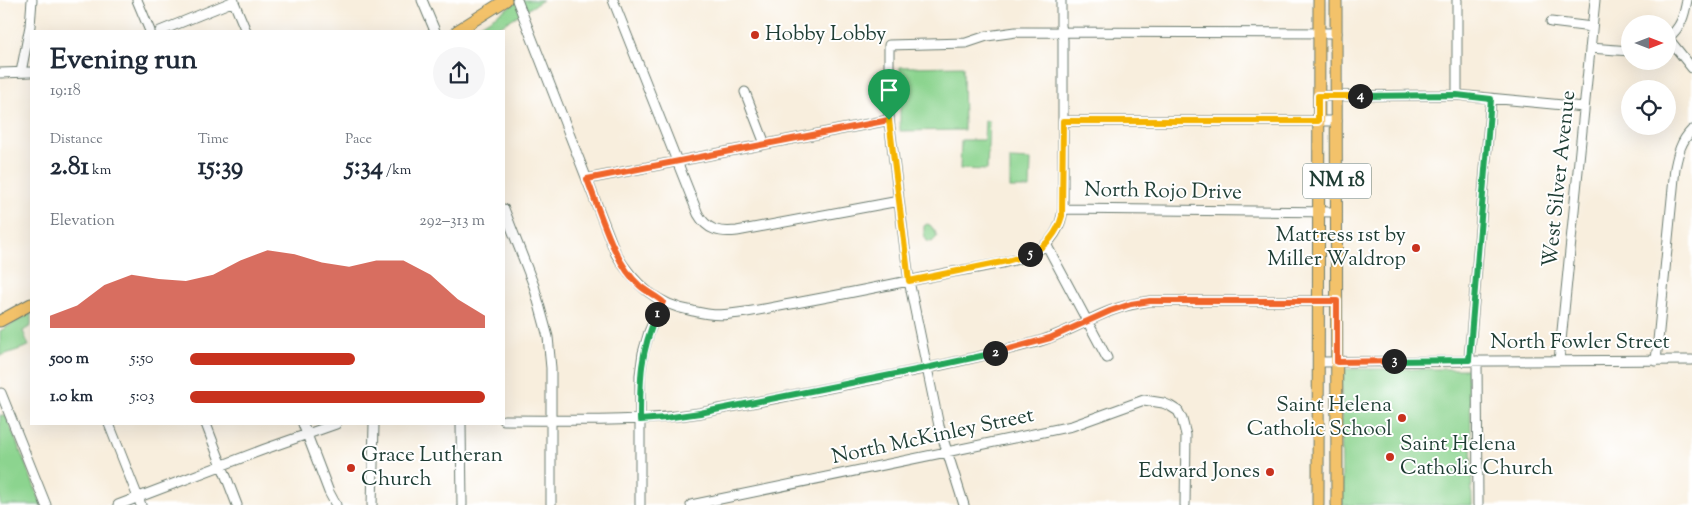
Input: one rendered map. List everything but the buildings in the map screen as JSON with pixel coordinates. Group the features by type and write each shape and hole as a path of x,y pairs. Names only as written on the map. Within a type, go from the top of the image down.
{"main road":[{"path":"459,30 506,0"},
{"name":"NM 18","path":"1318,505 1319,0"},
{"name":"NM 18","path":"1336,0 1337,505"},
{"path":"0,321 30,305"}],"street":[{"path":"21,72 30,26 32,0"},
{"path":"137,0 150,30"},
{"path":"422,0 435,30"},
{"name":"North Rojo Drive","path":"517,0 616,254 640,286 663,302 679,308 729,315 1024,257 1046,244 1057,231 1063,209 1337,212"},
{"path":"613,0 676,162 702,222 712,229 726,232 899,201"},
{"path":"1061,0 1063,209"},
{"path":"1457,0 1457,95"},
{"name":"West Silver Avenue","path":"1559,361 1595,0"},
{"path":"1676,30 1684,19 1686,0"},
{"path":"162,30 234,1 246,30"},
{"path":"1551,22 1592,27"},
{"path":"964,505 938,426 909,281 889,120 889,45 966,44 995,34 1016,32 1336,33"},
{"path":"1590,48 1621,51"},
{"path":"1676,48 1692,68"},
{"path":"0,73 30,72"},
{"path":"746,92 765,144"},
{"path":"1318,96 1457,95 1584,107"},
{"path":"1478,505 1473,360 1491,99"},
{"path":"587,179 889,120"},
{"path":"1063,121 1337,121"},
{"path":"1656,361 1675,168 1679,149 1686,136 1692,130"},
{"path":"505,212 534,286 548,337 551,368 551,505"},
{"path":"1046,244 1107,358"},
{"path":"505,420 640,420 700,413 926,368 1036,343 1110,311 1131,304 1150,301 1337,301"},
{"path":"640,505 640,375 643,353 649,332 663,302"},
{"name":"North Fowler Street","path":"1319,362 1692,360"},
{"path":"0,393 46,505"},
{"name":"North McKinley Street","path":"691,505 1072,426 1144,400 1163,403 1178,411 1182,419 1186,435 1185,505"},
{"path":"109,425 139,501"},
{"path":"206,425 237,505"},
{"path":"303,425 328,492 336,505"},
{"path":"118,505 139,501 222,465 333,425"},
{"path":"372,505 374,425"},
{"path":"462,425 462,505"}],"green space":[{"path":"520,0 543,0 494,30 473,30"},
{"path":"963,66 964,130 900,131 900,67"},
{"path":"985,121 989,121 987,170 960,169 961,140 984,140"},
{"path":"1010,159 1031,160 1030,188 1010,188"},
{"path":"927,224 935,231 937,237 932,242 927,241 924,235 924,226"},
{"path":"30,314 30,327 23,331 29,346 0,356 0,331"},
{"path":"1341,369 1470,369 1472,505 1342,505"},
{"path":"0,415 6,416 42,505 0,505"}],"place":[{"name":"Hobby Lobby","path":"755,35"},
{"name":"Mattress 1st by Miller Waldrop","path":"1416,248"},
{"name":"Saint Helena Catholic School","path":"1402,418"},
{"name":"Saint Helena Catholic Church","path":"1390,457"},
{"name":"Grace Lutheran Church","path":"351,468"},
{"name":"Edward Jones","path":"1270,472"}],"route":[{"path":"1457,95 1491,99 1469,360 1337,362 1337,301 1150,301 1131,304 1110,311 1050,338 1019,347 926,368 700,413 640,420 640,375 643,353 649,332 663,302 640,286 616,254 587,179 889,120 909,281 1024,257 1036,251 1052,238 1057,231 1063,209 1063,121 1318,121 1318,96 1457,95"}]}
